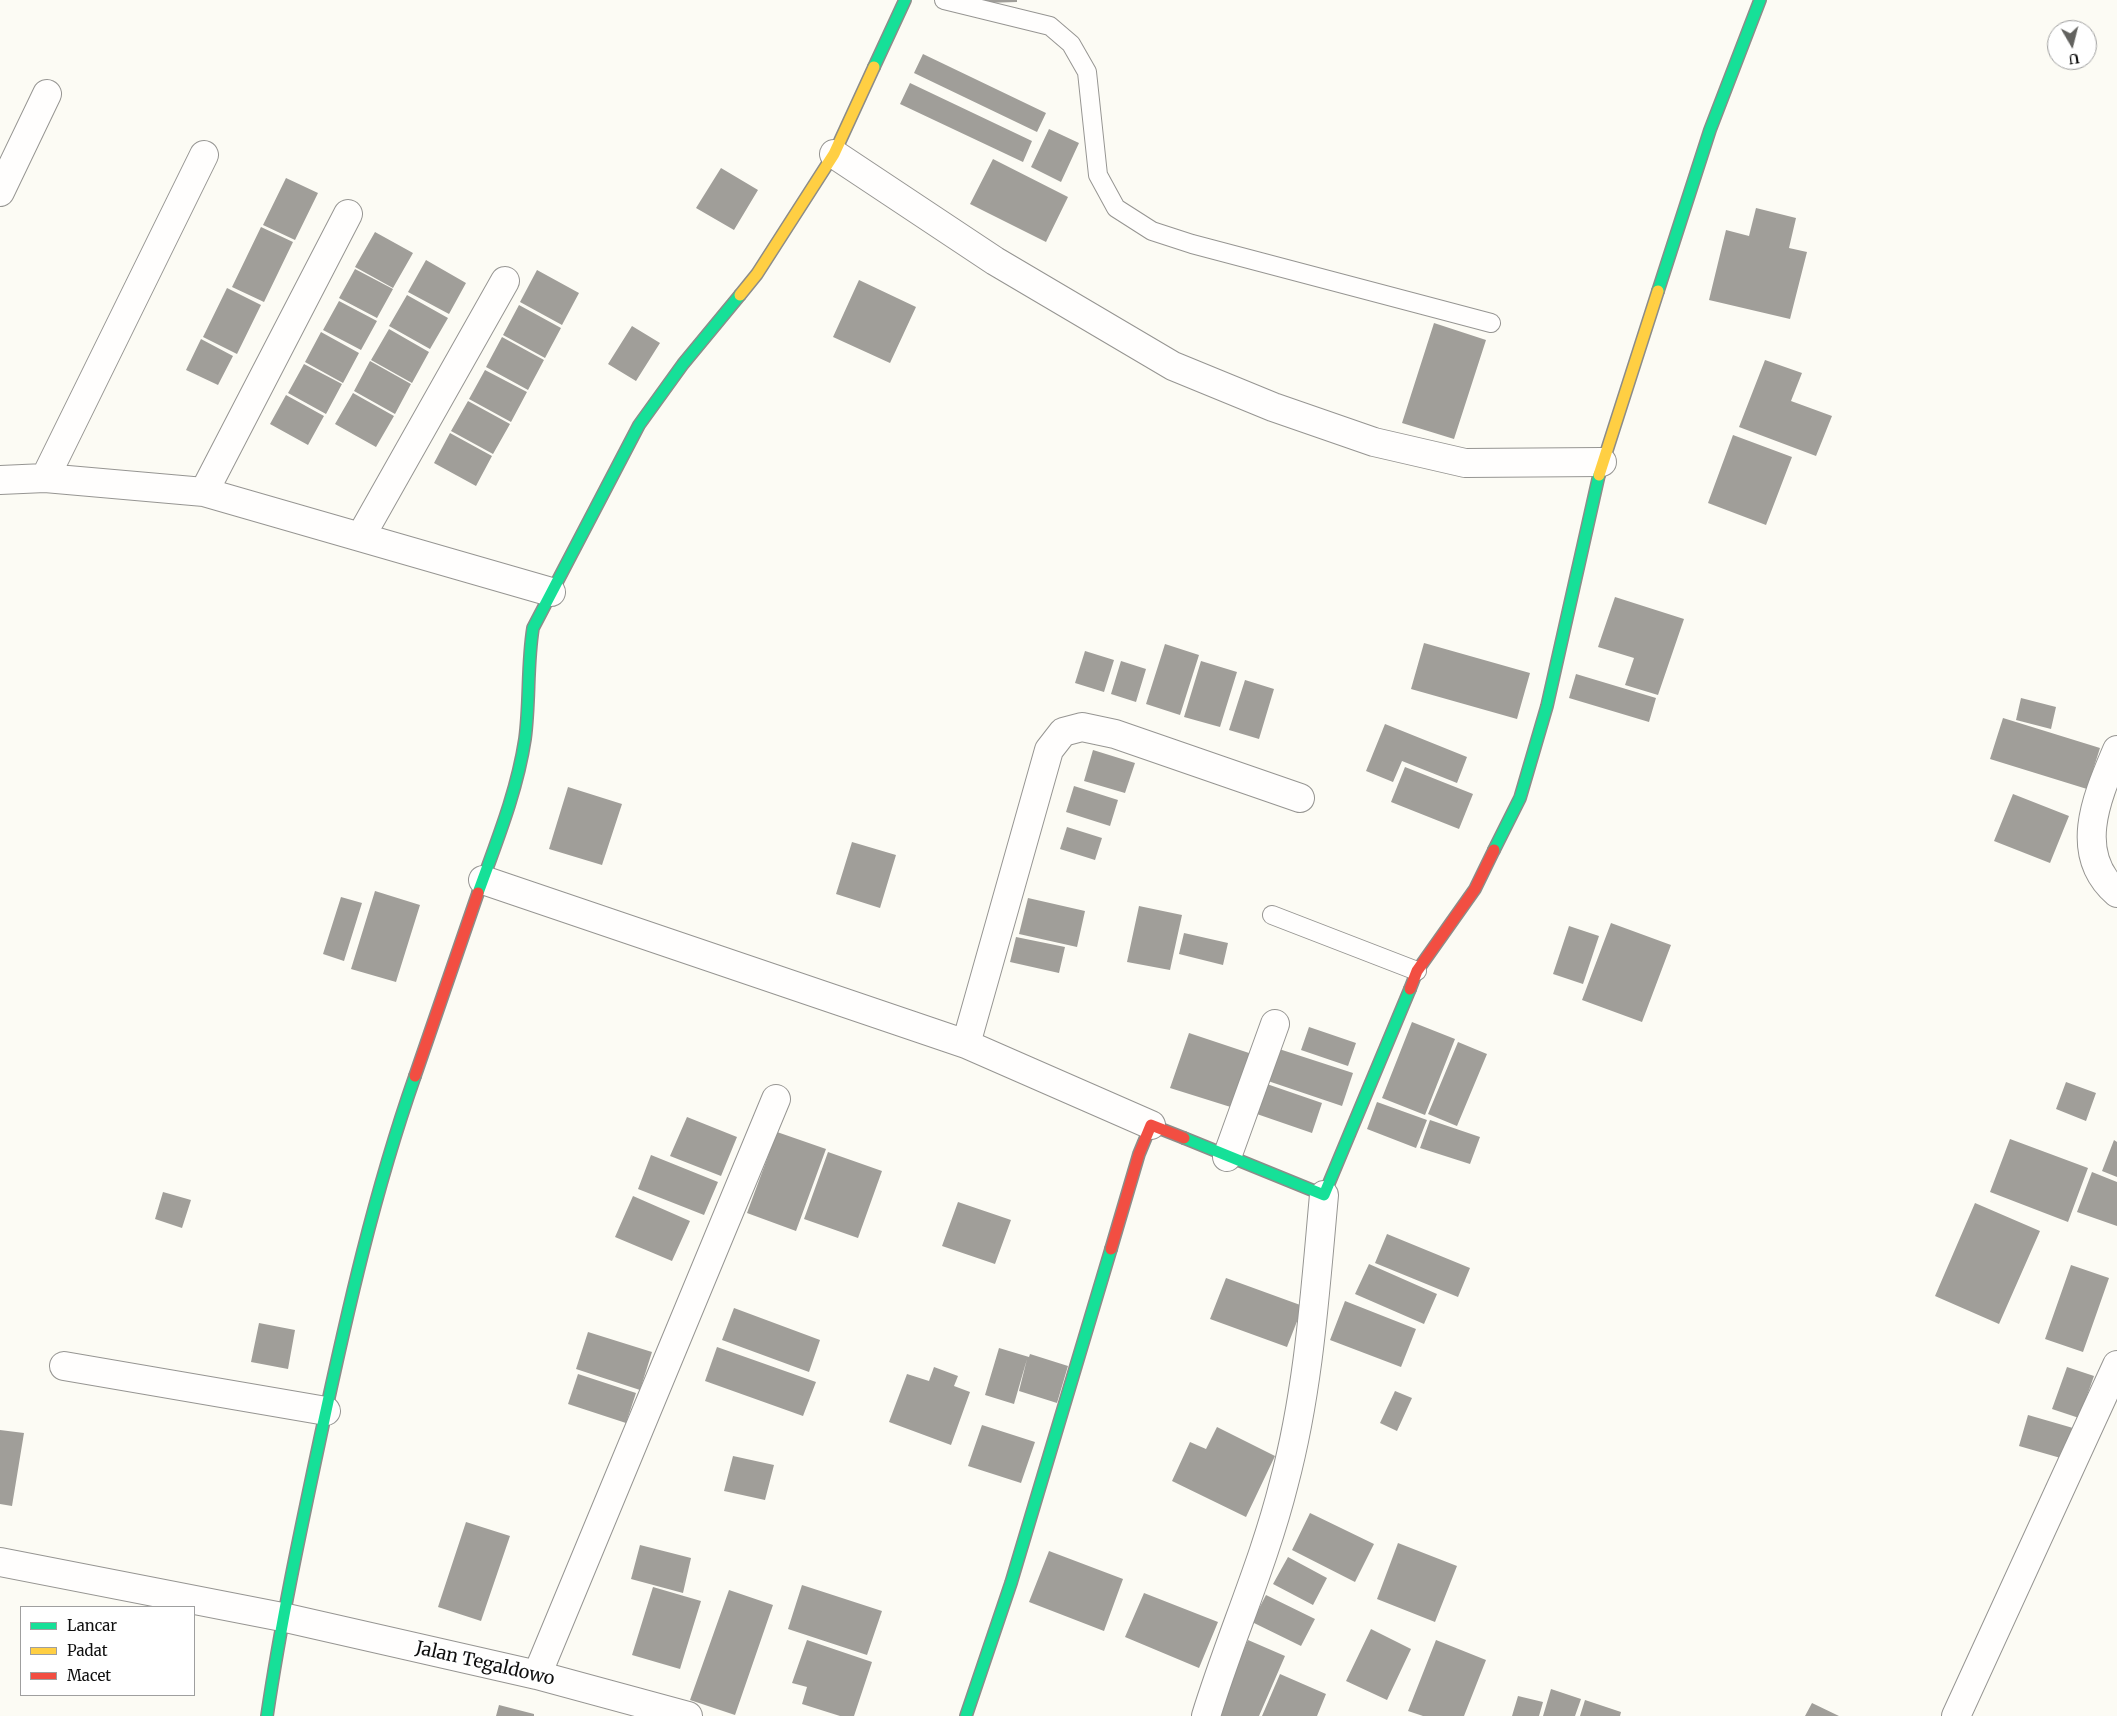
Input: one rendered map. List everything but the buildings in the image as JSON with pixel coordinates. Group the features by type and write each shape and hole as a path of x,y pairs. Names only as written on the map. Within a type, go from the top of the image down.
{"street":[{"path":"267,1716 282,1617 364,1240 395,1133 515,788 525,738 528,661 534,628 639,425 683,364 757,274 834,154 905,0"},
{"path":"1206,1716 1261,1562 1284,1484 1295,1438 1310,1344 1324,1195 1416,971 1474,889 1520,798 1547,706 1602,462 1710,130 1760,0"},
{"path":"0,192 47,94"},
{"path":"834,154 995,261 1173,366 1273,407 1374,442 1464,463 1602,462"},
{"path":"45,478 204,155"},
{"path":"204,492 348,214"},
{"path":"361,536 505,282"},
{"path":"0,480 45,478 204,492 551,592"},
{"path":"966,1044 1049,750 1063,732 1082,727 1115,734 1300,798"},
{"path":"2117,750 2100,789 2091,823 2093,852 2102,875 2117,893"},
{"path":"482,880 966,1044 1151,1125 1324,1195"},
{"path":"1227,1157 1276,1024"},
{"path":"538,1675 776,1099"},
{"path":"966,1716 1013,1574 1076,1372 1139,1154 1151,1125"},
{"path":"1956,1716 2117,1365"},
{"path":"64,1366 326,1411"},
{"name":"Jalan Tegaldowo","path":"0,1562 282,1617 538,1675 688,1716"}],"lane":[{"path":"944,0 1050,26 1071,44 1087,72 1098,175 1116,208 1152,231 1202,247 1491,323"},
{"path":"1272,915 1416,971"}],"traffic: fast":[{"path":"874,67 905,0"},
{"path":"1658,291 1710,130 1760,0"},
{"path":"478,893 505,817 521,759 527,725 533,628 639,425 683,364 740,295"},
{"path":"1494,850 1520,798 1547,706 1599,475"},
{"path":"1184,1138 1324,1195 1410,989"},
{"path":"267,1716 292,1575 341,1343 374,1209 415,1076"},
{"path":"966,1716 1011,1583 1111,1249"}],"traffic: slow":[{"path":"740,295 757,274 834,154 874,67"},
{"path":"1599,475 1658,291"}],"traffic: jam":[{"path":"1410,989 1417,971 1475,889 1494,850"},
{"path":"415,1076 478,893"},
{"path":"1111,1249 1139,1154 1151,1125 1184,1138"}]}
